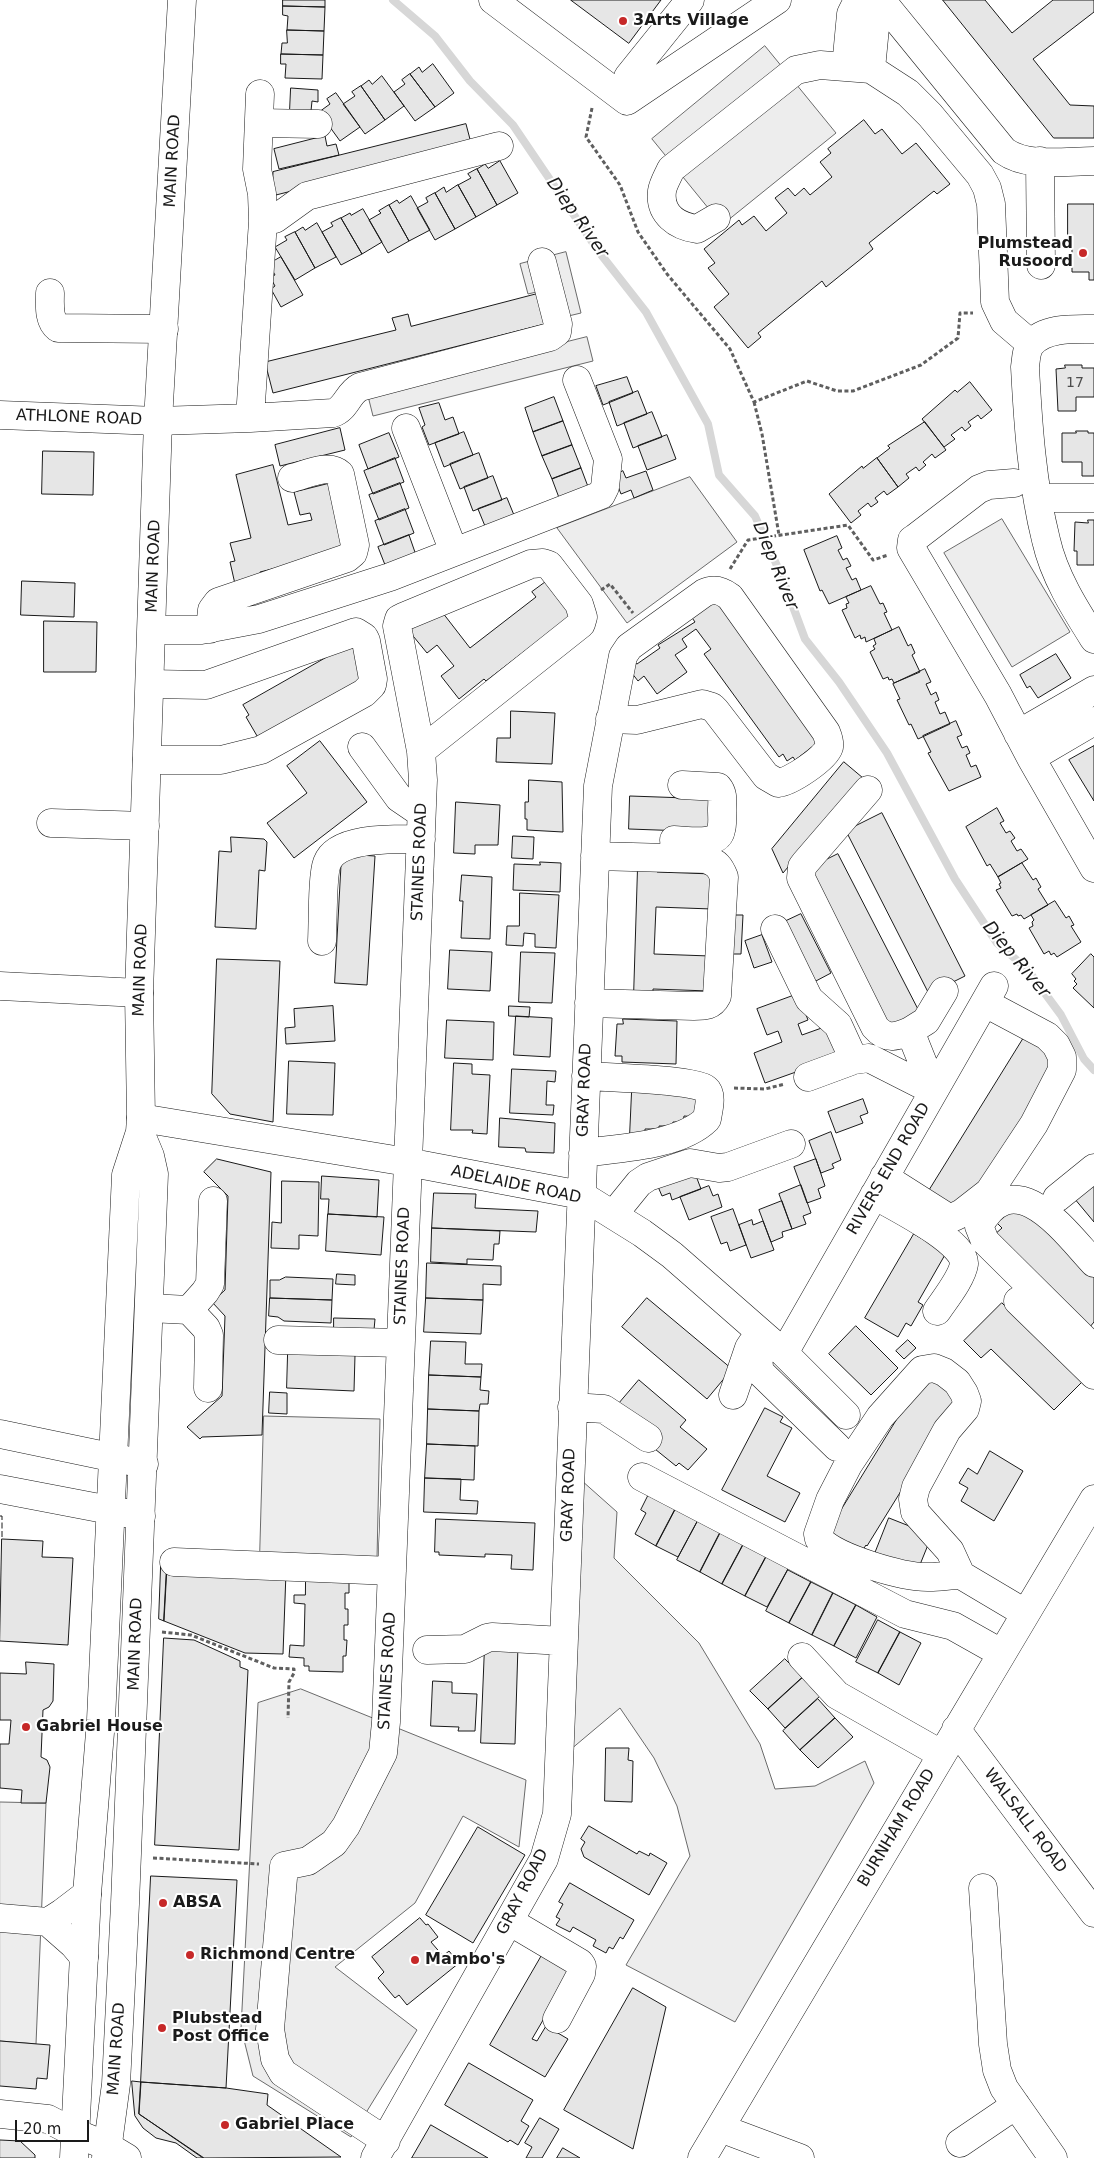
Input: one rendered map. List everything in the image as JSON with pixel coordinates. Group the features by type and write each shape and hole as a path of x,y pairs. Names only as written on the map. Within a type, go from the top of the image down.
{"street":[{"name":"MAIN ROAD","path":"74,2146 87,1894 101,1720 126,1175 140,1125 139,993 158,421 182,0"},
{"path":"493,0 627,102 777,0"},
{"path":"628,77 690,0"},
{"path":"858,68 851,14 855,6 864,0"},
{"path":"858,68 876,17 875,0"},
{"path":"881,0 1004,151 1019,160 1094,161"},
{"path":"716,218 698,229 684,227 667,214 662,202 662,189 671,169 792,72 817,65 858,68 908,93 930,115 980,175 987,188 991,204 998,311 1028,355 1030,436 1046,541 1056,570 1074,608 1094,639"},
{"path":"250,418 262,221 262,193 257,169 260,94"},
{"path":"259,123 318,124"},
{"path":"262,221 275,219 307,196 499,146"},
{"path":"1040,161 1040,265"},
{"name":"ATHLONE ROAD","path":"0,414 158,421 333,413 342,408 353,391 360,387 550,338 557,332 558,324 542,262"},
{"path":"50,293 51,316 53,324 58,328 164,329"},
{"path":"1028,355 1043,336 1056,331 1094,329"},
{"path":"152,630 190,631 210,629 259,619 390,577 603,493 608,459 577,380"},
{"path":"406,428 454,552"},
{"path":"210,629 212,610 218,602 347,558 353,553 355,545 340,474 337,470 328,469 292,478"},
{"path":"1014,483 989,485 979,489 912,540 910,548 998,695 1031,758 1094,868"},
{"path":"1038,498 1094,498"},
{"name":"STAINES ROAD","path":"284,1866 308,1860 334,1843 346,1826 383,1753 386,1722 423,780 421,752 397,630 399,619 537,562 549,565 579,604"},
{"path":"610,719 637,720 697,705 708,705 716,712 766,776 778,783 792,779 826,752 829,738 826,732 730,597 718,590"},
{"name":"GRAY ROAD","path":"381,2149 544,1859 556,1814 598,786 623,656 630,647 648,633 704,593 718,590"},
{"path":"421,752 576,629 583,617 579,604"},
{"path":"147,760 221,760 265,748 364,693 372,685 373,679 366,641 364,637 356,632 206,685 150,684"},
{"path":"1018,734 1094,690"},
{"path":"1031,758 1090,723"},
{"path":"362,747 399,798 422,813"},
{"path":"595,848 709,841 717,838 721,832 722,792 718,787 682,785"},
{"path":"868,790 805,863 802,868 801,878 880,1033 887,1036 899,1036 926,1021 944,991"},
{"path":"51,823 145,826"},
{"path":"322,941 326,869 330,858 344,848 381,839 421,839"},
{"path":"589,1002 694,1006 709,1005 714,1002 717,996 724,878 720,867 715,862 706,859 595,848"},
{"path":"775,929 809,999 838,1024 854,1060"},
{"path":"0,986 139,993"},
{"name":"RIVERS END ROAD","path":"771,1342 879,1186 989,994 1047,1036 1056,1046 1062,1057 1062,1070 1034,1124 989,1192 962,1213 954,1217 947,1217 879,1186"},
{"path":"910,1031 934,1091"},
{"path":"808,1077 854,1060 869,1058 934,1091"},
{"path":"583,1153 649,1145 699,1127 708,1119 710,1094 706,1088 700,1086 660,1080 586,1076"},
{"name":"MAIN ROAD","path":"113,2154 142,1516 154,1174 140,1125"},
{"name":"ADELAIDE ROAD","path":"140,1125 408,1162 581,1195 672,1255 771,1342 846,1415"},
{"path":"613,1215 639,1183 648,1177 690,1163 718,1168 728,1166 792,1144"},
{"path":"1057,1198 1094,1168"},
{"path":"879,1186 948,1239 962,1254 964,1260 961,1272 937,1312"},
{"path":"1094,1263 1051,1218 1026,1201 1015,1199 1004,1201 984,1218 979,1226 986,1240 1094,1349"},
{"path":"189,1310 206,1292 210,1284 213,1201"},
{"path":"1018,1301 1094,1375"},
{"path":"149,1308 189,1310 206,1328 209,1335 208,1388"},
{"path":"278,1340 400,1343"},
{"path":"733,1395 749,1348 771,1342"},
{"path":"771,1342 761,1351 758,1359 761,1373 837,1447"},
{"path":"961,1575 930,1578 897,1574 835,1551 823,1543 818,1534 830,1500 848,1464 880,1418 922,1370 934,1368 944,1372 957,1382 966,1401 965,1409 947,1430 916,1487 913,1499 915,1512 950,1551 961,1575 1025,1613"},
{"path":"572,1407 604,1409 648,1438"},
{"path":"0,1434 144,1464"},
{"path":"642,1477 905,1614 953,1626 1001,1653"},
{"path":"0,1489 142,1516"},
{"name":"BURNHAM ROAD","path":"702,2158 1094,1499"},
{"path":"174,1562 392,1571"},
{"path":"427,1650 465,1650 487,1638 564,1641"},
{"path":"802,1657 837,1694 941,1754"},
{"name":"WALSALL ROAD","path":"956,1729 1094,1913"},
{"path":"284,1866 270,2029 275,2059 283,2073 381,2149"},
{"path":"983,1888 995,2060 1004,2088 1053,2158"},
{"path":"0,1918 48,1922 62,1914 87,1894"},
{"path":"509,1921 577,1960 582,1966 581,1974 556,2019"},
{"path":"48,1922 73,1944 84,1957"},
{"path":"960,2143 1016,2105"},
{"path":"0,2114 48,2119 74,2146 113,2154"},
{"path":"720,2128 800,2158"}],"path":[{"path":"593,103 586,137 620,185 638,232 668,274 730,349 754,402 762,434 780,535"},
{"path":"754,402 807,381 837,391 852,391 921,365 958,338 960,313 998,311"},
{"path":"718,590 748,540 848,525 873,560 910,548"},
{"path":"579,604 610,584 648,633"},
{"path":"710,1094 725,1088 765,1090 808,1077"},
{"path":"157,1631 191,1636 274,1668 294,1669 289,1682 288,1718"},
{"path":"146,1857 284,1866"}],"shaded area":[{"path":"765,46 836,133 722,225 652,139"},
{"path":"566,252 581,313 560,318 553,288 528,294 520,264"},
{"path":"587,337 593,361 373,416 367,392"},
{"path":"690,477 737,542 627,623 557,528"},
{"path":"1002,519 1070,632 1012,667 944,553"},
{"path":"264,1416 380,1419 377,1559 260,1557"},
{"path":"581,1480 617,1512 614,1558 699,1643 760,1744 775,1789 815,1786 865,1761 874,1783 735,2022 626,1965 690,1856 677,1806 654,1758 620,1708 570,1750"},
{"path":"301,1689 526,1780 519,1847 463,1816 415,1903 335,1967 417,2030 351,2137 253,2076 241,2028 258,1703"},
{"path":"0,1802 46,1803 36,2044 0,2041"}],"building":[{"path":"283,0 325,0 325,7 283,6"},
{"name":"3Arts Village","path":"571,0 661,0 629,43"},
{"path":"943,0 985,0 1012,33 1053,0 1094,0 1094,12 1033,59 1070,105 1094,106 1094,138 1054,138"},
{"path":"283,6 325,7 324,31 287,30 288,16 283,15"},
{"path":"287,30 324,31 323,55 281,54 282,43 287,43"},
{"path":"281,54 323,55 322,79 285,78 286,64 281,64"},
{"path":"433,64 454,93 435,107 410,74 419,67 422,72"},
{"path":"410,74 435,107 415,121 394,92 405,84 402,80"},
{"path":"382,76 404,106 385,120 361,86 369,80 372,84"},
{"path":"361,86 385,120 365,134 343,104 355,96 352,92"},
{"path":"291,88 318,90 318,102 312,101 311,111 290,110"},
{"path":"336,93 360,127 340,141 319,112 330,104 327,99"},
{"path":"864,120 875,134 882,129 902,154 916,143 950,184 937,194 934,191 869,243 873,249 826,287 822,281 758,333 761,337 748,348 714,307 729,294 708,268 715,263 704,249 739,220 742,225 754,216 766,231 787,213 775,198 788,188 795,196 804,188 810,195 832,177 820,162 831,153 828,149"},
{"path":"466,124 471,143 442,153 272,196 273,172"},
{"path":"325,136 327,146 336,144 339,155 279,169 274,149"},
{"path":"500,161 518,193 497,205 477,169 485,164 488,168"},
{"path":"477,169 497,205 476,217 458,185 471,178 468,174"},
{"path":"458,185 476,217 455,229 435,193 444,187 446,192"},
{"path":"435,193 455,229 435,240 417,208 428,202 426,198"},
{"path":"411,196 430,230 409,241 389,205 397,200 399,203"},
{"name":"Plumstead Rusoord","path":"1068,204 1094,204 1094,280 1089,280 1089,272 1072,272 1072,235 1068,235"},
{"path":"389,205 409,241 388,253 369,220 381,213 379,211"},
{"path":"363,209 382,242 362,254 341,218"},
{"path":"341,218 362,254 341,265 322,232 333,226 331,223"},
{"path":"317,223 336,257 315,268 295,232 303,227 305,230"},
{"path":"295,232 315,268 295,280 275,247 287,240 285,237"},
{"path":"281,257 303,295 281,307 271,289 275,286 270,277 275,275 269,264"},
{"path":"541,293 549,323 273,393 265,362 396,330 392,318 408,314 411,326"},
{"path":"1065,365 1082,365 1082,368 1094,368 1094,397 1076,397 1076,411 1058,411 1056,369 1065,368"},
{"path":"627,377 633,393 603,405 596,386"},
{"path":"970,382 992,410 981,419 978,415 968,422 971,426 965,431 962,427 951,435 955,439 944,447 922,419 955,390 957,392"},
{"path":"638,391 647,414 617,426 609,402"},
{"path":"554,397 563,421 533,432 525,408"},
{"path":"439,403 445,420 453,417 459,434 429,445 422,427 425,425 419,408"},
{"path":"652,412 662,437 633,448 624,423"},
{"path":"563,421 572,445 542,456 533,432"},
{"path":"925,422 946,450 935,458 932,454 923,462 926,465 919,471 916,467 906,474 909,478 898,487 877,458 890,448 888,446"},
{"path":"340,428 345,450 280,466 275,445"},
{"path":"1076,431 1094,433 1094,476 1082,476 1082,462 1062,462 1062,433 1076,433"},
{"path":"464,432 473,455 444,467 435,443"},
{"path":"389,433 399,457 368,469 359,445"},
{"path":"667,435 676,459 647,470 638,446"},
{"path":"572,445 581,468 552,479 542,456"},
{"path":"43,451 94,452 93,495 42,494"},
{"path":"479,453 488,478 460,489 450,464"},
{"path":"395,458 404,482 373,494 364,471"},
{"path":"877,458 898,487 887,495 884,491 875,498 878,502 871,507 868,503 858,511 861,515 851,523 829,494 862,466 863,468"},
{"path":"273,465 288,525 312,520 310,513 300,515 294,492 334,482 345,551 260,572 262,578 235,584 230,562 235,561 230,543 251,538 236,475"},
{"path":"581,468 590,492 561,503 552,479"},
{"path":"623,471 626,478 646,471 653,490 634,498 631,490 621,494 614,476"},
{"path":"493,476 502,500 473,511 464,487"},
{"path":"400,483 409,508 379,520 369,495"},
{"path":"507,498 516,520 487,531 478,509"},
{"path":"405,509 414,533 384,545 375,521"},
{"path":"1088,520 1094,520 1094,565 1077,565 1077,551 1074,551 1075,522 1088,523"},
{"path":"409,535 417,558 387,570 378,547"},
{"path":"837,536 842,548 838,550 843,560 847,558 851,566 846,568 852,580 856,578 861,590 829,604 822,590 820,591 804,550"},
{"path":"22,581 75,583 74,617 21,615"},
{"path":"547,581 573,614 486,681 484,679 459,699 441,676 454,666 437,645 427,653 409,631 439,608 470,648 536,597 532,592"},
{"path":"871,586 880,604 883,603 887,612 884,613 892,630 866,642 865,637 861,639 860,635 855,638 842,610 847,608 846,604 849,603 846,597"},
{"path":"722,599 819,742 795,760 793,757 787,761 783,754 779,757 704,654 711,649 696,629 682,639 687,647 675,655 687,672 657,694 644,676 638,681 628,668 660,648 658,645 695,622 688,612"},
{"path":"44,621 97,622 96,672 44,672"},
{"path":"899,627 908,646 911,644 915,653 912,655 920,672 894,683 888,677 883,679 870,652 875,649 873,646 876,644 874,639"},
{"path":"354,642 367,681 260,741 246,717 249,715 243,705"},
{"path":"1056,654 1071,678 1038,698 1030,686 1027,688 1020,675"},
{"path":"925,669 931,682 926,684 931,695 936,692 939,700 935,702 940,714 945,712 950,724 918,739 897,700 900,699 893,684"},
{"path":"511,711 555,713 552,764 496,762 497,738 510,738"},
{"path":"956,721 962,735 957,737 962,748 967,746 970,753 966,755 971,767 976,765 981,777 949,791 928,753 931,752 923,736"},
{"path":"320,741 367,802 294,858 267,823 307,793 287,766"},
{"path":"1094,746 1094,801 1069,760"},
{"path":"844,762 863,778 783,873 772,849"},
{"path":"529,780 562,782 563,832 527,830 525,802 528,802"},
{"path":"630,796 715,799 713,832 629,829"},
{"path":"456,802 500,805 498,845 475,845 475,854 454,853"},
{"path":"997,808 1004,821 1000,823 1006,833 1010,831 1015,838 1011,841 1017,851 1021,849 1028,859 998,877 990,864 987,866 966,827"},
{"path":"882,813 965,976 929,994 846,831"},
{"path":"513,836 534,837 533,859 512,858"},
{"path":"231,837 264,839 267,842 265,871 259,870 256,929 215,927 219,851 231,852"},
{"path":"342,854 375,856 367,985 335,983"},
{"path":"838,854 921,1015 887,1032 804,871"},
{"path":"540,862 561,863 560,892 513,890 514,864 540,865"},
{"path":"1022,863 1033,880 1036,878 1041,887 1038,889 1048,905 1024,919 1021,915 1018,916 1017,914 1012,916 996,890 1001,888 998,877"},
{"path":"638,866 657,867 657,872 713,874 712,909 656,907 654,954 710,956 709,991 653,989 653,995 634,995"},
{"path":"462,875 492,877 490,939 461,938 463,901 460,901"},
{"path":"520,893 559,895 556,948 535,947 535,934 524,933 523,946 506,945 507,926 519,926"},
{"path":"1055,901 1066,918 1069,916 1074,925 1071,926 1081,942 1057,957 1054,953 1051,955 1049,951 1044,954 1029,928 1033,926 1032,922 1034,920 1031,915"},
{"path":"801,914 831,973 814,982 784,922"},
{"path":"730,915 743,915 741,954 728,954"},
{"path":"762,935 772,962 754,968 745,941"},
{"path":"450,950 492,952 490,991 448,989"},
{"path":"521,952 555,953 552,1003 519,1002"},
{"path":"1091,954 1094,957 1094,1008 1073,988 1077,984 1072,974"},
{"path":"217,959 280,961 273,1122 230,1114 212,1094"},
{"path":"798,994 808,1020 798,1024 802,1035 830,1025 841,1056 765,1083 754,1053 782,1042 778,1031 767,1035 757,1009"},
{"path":"333,1006 335,1041 286,1044 285,1028 295,1027 294,1009"},
{"path":"509,1006 530,1007 529,1017 509,1016"},
{"path":"516,1016 552,1018 550,1057 514,1055"},
{"path":"623,1019 677,1021 676,1064 622,1062 622,1056 615,1056 617,1024 623,1024"},
{"path":"447,1020 494,1022 493,1060 445,1058"},
{"path":"1028,1031 1059,1059 977,1191 953,1211 927,1194"},
{"path":"289,1061 335,1063 333,1115 287,1114"},
{"path":"454,1063 472,1064 472,1074 490,1075 487,1134 472,1133 473,1130 451,1130"},
{"path":"512,1069 556,1071 555,1082 547,1081 546,1105 554,1105 553,1115 510,1113"},
{"path":"632,1091 698,1093 697,1117 684,1116 683,1122 673,1122 672,1126 659,1126 659,1129 645,1129 645,1136 630,1135"},
{"path":"863,1099 868,1113 860,1116 863,1123 836,1133 828,1112"},
{"path":"500,1118 555,1123 554,1153 526,1152 525,1148 499,1147"},
{"path":"831,1132 841,1160 832,1164 834,1168 821,1173 809,1141"},
{"path":"217,1159 271,1172 262,1435 202,1437 200,1439 187,1427 222,1396 225,1316 212,1302 225,1290 228,1196 204,1172"},
{"path":"816,1159 825,1186 818,1189 821,1198 807,1203 794,1167"},
{"path":"693,1168 701,1189 672,1200 670,1193 662,1196 656,1182"},
{"path":"322,1176 379,1180 377,1217 328,1214 329,1199 321,1199"},
{"path":"282,1181 319,1182 318,1236 299,1235 299,1249 271,1248 272,1222 281,1223"},
{"path":"1094,1182 1094,1222 1074,1198"},
{"path":"801,1185 811,1213 803,1216 806,1224 792,1229 779,1194"},
{"path":"709,1186 713,1196 718,1194 722,1207 689,1220 680,1197"},
{"path":"434,1193 476,1194 475,1208 538,1211 536,1232 432,1228"},
{"path":"782,1201 792,1229 782,1232 783,1237 771,1242 759,1210"},
{"path":"1022,1207 1094,1271 1094,1322 1089,1328 994,1235 1002,1228 996,1222 1009,1208"},
{"path":"733,1209 746,1245 730,1251 727,1242 721,1244 711,1217"},
{"path":"328,1214 384,1217 381,1255 326,1251"},
{"path":"752,1220 753,1225 763,1221 774,1250 751,1258 739,1225"},
{"path":"432,1228 500,1231 499,1244 494,1244 493,1260 467,1259 467,1264 431,1262"},
{"path":"914,1234 946,1253 918,1302 923,1305 911,1326 906,1323 898,1337 865,1318"},
{"path":"427,1263 501,1266 501,1285 483,1284 483,1300 426,1298"},
{"path":"337,1274 355,1275 355,1285 336,1284"},
{"path":"286,1277 333,1279 332,1300 270,1298 270,1280 279,1280"},
{"path":"270,1298 332,1300 331,1323 284,1321 278,1317 269,1316"},
{"path":"426,1298 483,1300 481,1334 424,1332"},
{"path":"647,1298 732,1369 707,1399 622,1327"},
{"path":"1002,1303 1082,1382 1054,1410 991,1349 981,1358 964,1341"},
{"path":"334,1318 375,1319 374,1330 334,1330"},
{"path":"856,1326 898,1368 871,1395 829,1354"},
{"path":"908,1340 916,1348 904,1359 896,1351"},
{"path":"431,1341 466,1342 465,1364 482,1364 481,1377 429,1375"},
{"path":"288,1353 355,1355 354,1391 287,1388"},
{"path":"925,1374 958,1394 948,1415 859,1556 826,1535"},
{"path":"429,1375 481,1377 480,1390 489,1391 488,1404 480,1404 479,1411 428,1409"},
{"path":"639,1380 686,1420 680,1427 707,1449 688,1470 679,1463 676,1466 650,1445 616,1407"},
{"path":"270,1392 287,1393 287,1414 269,1413"},
{"path":"765,1408 783,1417 780,1422 792,1428 767,1476 800,1493 785,1522 722,1490"},
{"path":"428,1409 479,1411 478,1446 427,1444"},
{"path":"427,1444 475,1446 474,1480 425,1478"},
{"path":"990,1451 1023,1471 994,1521 961,1501 968,1488 959,1483 968,1468 977,1474"},
{"path":"425,1478 461,1479 460,1500 478,1501 477,1514 424,1512"},
{"path":"651,1490 678,1504 656,1546 635,1534 646,1513 641,1510"},
{"path":"678,1504 700,1516 678,1557 656,1546"},
{"path":"889,1518 932,1535 917,1572 874,1556"},
{"path":"436,1519 535,1523 533,1570 511,1569 512,1555 485,1554 485,1557 439,1555 439,1552 435,1552"},
{"path":"699,1519 721,1531 700,1572 677,1560"},
{"path":"721,1531 744,1543 722,1584 700,1572"},
{"path":"2,1539 43,1541 42,1557 73,1558 68,1645 0,1641"},
{"path":"744,1543 767,1555 745,1596 722,1584"},
{"path":"767,1555 789,1567 767,1607 745,1596"},
{"path":"161,1566 167,1566 164,1621 159,1619"},
{"path":"167,1566 286,1572 283,1654 245,1653 164,1621"},
{"path":"788,1570 811,1582 789,1623 766,1611"},
{"path":"306,1576 349,1577 349,1593 345,1593 348,1625 344,1625 344,1640 347,1640 346,1656 343,1656 343,1672 309,1671 309,1666 304,1666 304,1658 289,1657 290,1645 304,1646 305,1604 294,1603 294,1595 305,1595"},
{"path":"811,1582 833,1593 812,1635 789,1623"},
{"path":"833,1593 856,1605 834,1646 812,1635"},
{"path":"856,1605 877,1617 856,1658 834,1646"},
{"path":"878,1620 900,1632 878,1673 856,1662"},
{"path":"900,1632 921,1643 899,1685 878,1673"},
{"path":"164,1638 194,1640 240,1661 240,1667 248,1670 239,1850 155,1845"},
{"path":"485,1645 518,1645 515,1744 481,1743"},
{"path":"785,1659 803,1677 768,1709 750,1691"},
{"name":"Gabriel House","path":"26,1662 54,1664 53,1701 49,1707 43,1710 41,1757 47,1760 50,1767 46,1803 21,1803 22,1790 0,1788 0,1744 9,1744 11,1720 0,1720 0,1673 26,1674"},
{"path":"803,1677 820,1696 785,1728 768,1709"},
{"path":"433,1681 452,1682 452,1693 477,1694 475,1731 458,1731 459,1727 431,1726"},
{"path":"818,1699 835,1718 800,1750 783,1731"},
{"path":"835,1718 853,1737 818,1768 800,1750"},
{"path":"606,1748 629,1748 628,1760 633,1761 632,1802 605,1801"},
{"path":"589,1826 637,1854 639,1851 649,1856 650,1853 667,1863 649,1895 584,1857 581,1849 585,1842 581,1839"},
{"path":"478,1827 525,1855 473,1943 426,1915"},
{"name":"Richmond Centre","path":"151,1876 237,1880 226,2088 141,2082"},
{"path":"570,1883 634,1920 623,1939 620,1937 613,1949 609,1947 606,1953 593,1946 596,1940 573,1927 570,1932 556,1925 560,1919 556,1917 563,1904 559,1902"},
{"name":"Mambo's","path":"420,1918 426,1925 428,1924 438,1937 431,1942 443,1956 449,1951 459,1963 407,2005 399,1995 395,1998 378,1978 384,1972 372,1957"},
{"path":"545,1950 574,1967 532,2039 537,2041 546,2026 568,2039 545,2077 490,2045"},
{"path":"633,1988 666,2007 633,2149 564,2110"},
{"path":"0,2041 50,2045 47,2079 37,2078 36,2089 0,2086"},
{"path":"469,2063 533,2100 521,2121 529,2126 518,2145 510,2140 508,2142 445,2105"},
{"path":"132,2081 141,2082 139,2114 203,2158 197,2158 176,2143 156,2138 143,2128 135,2116"},
{"name":"Gabriel Place","path":"141,2082 226,2088 268,2094 267,2105 341,2157 204,2158 139,2114"},
{"path":"540,2118 559,2129 542,2158 526,2158 532,2147 525,2143"},
{"path":"431,2125 488,2158 412,2158"},
{"path":"0,2140 20,2141 35,2155 35,2158 0,2158"},
{"path":"563,2148 580,2158 557,2158"}],"waterway":[{"name":"Diep River","path":"393,0 435,36 470,81 513,125 599,252 646,312 708,424 719,475 755,516 782,577 805,639 839,682 887,753 955,879 997,943 1027,969 1061,1015 1084,1059 1094,1070"}],"fence":[{"path":"0,1516 2,1516 2,1539"}],"place":[{"name":"3Arts Village","path":"623,21"},
{"name":"Plumstead Rusoord","path":"1083,253"},
{"name":"Gabriel House","path":"26,1727"},
{"name":"ABSA","path":"163,1903"},
{"name":"Richmond Centre","path":"190,1955"},
{"name":"Mambo's","path":"415,1960"},
{"name":"Plubstead Post Office","path":"162,2028"},
{"name":"Gabriel Place","path":"225,2125"}]}
